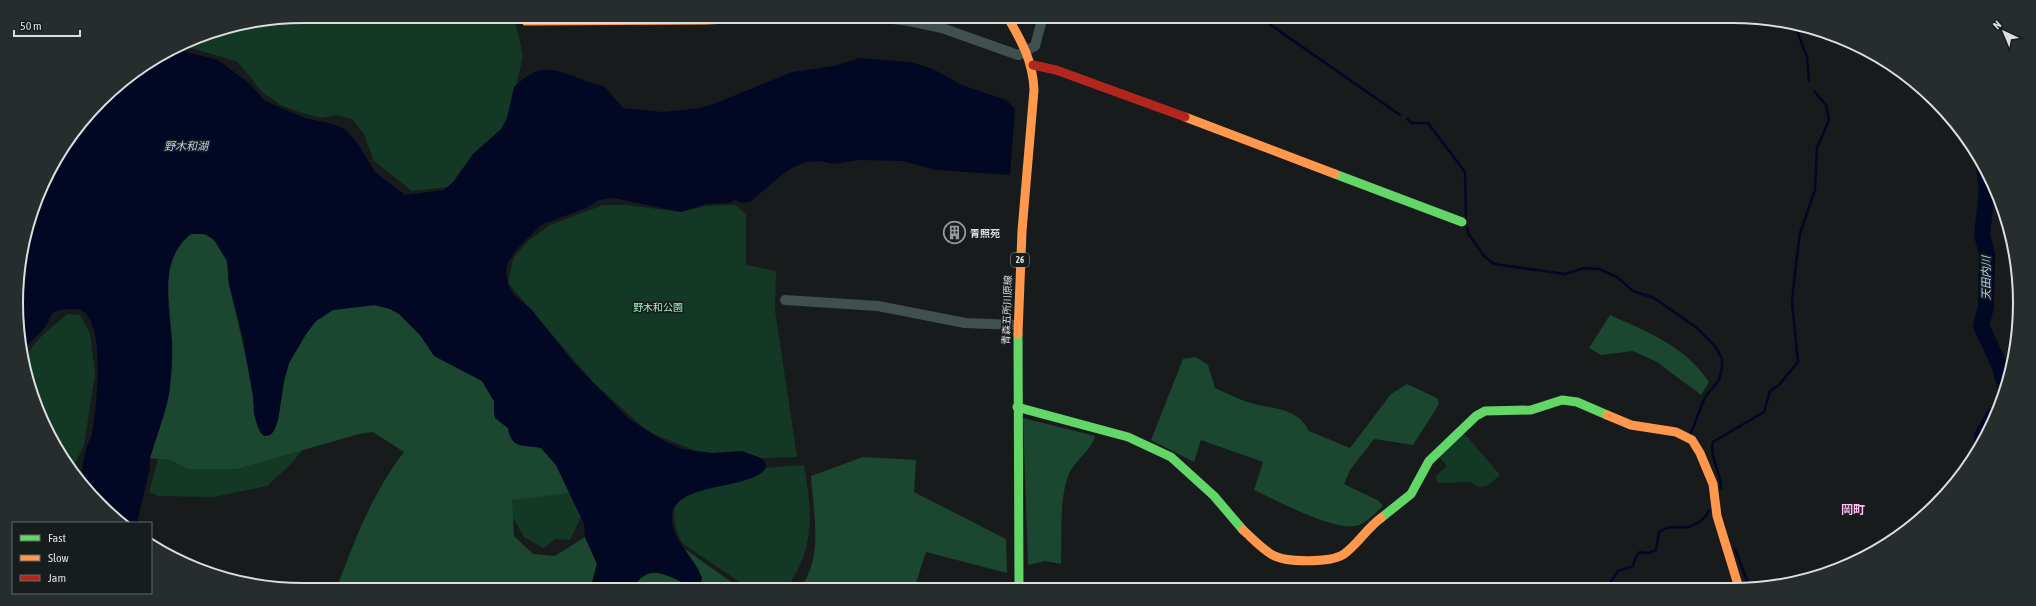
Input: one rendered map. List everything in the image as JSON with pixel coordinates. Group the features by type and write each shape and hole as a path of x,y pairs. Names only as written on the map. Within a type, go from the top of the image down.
{"street":[{"path":"918,23 942,28 1018,55 1035,46 1041,23"},
{"name":"青森五所川原線","path":"1010,23 1027,51 1032,65 1034,80 1033,113 1021,242 1017,325 1018,583"},
{"path":"1032,65 1056,70 1133,97 1462,222"},
{"path":"785,300 878,306 965,323 1017,325"},
{"path":"1017,408 1128,437 1171,457 1214,496 1236,524 1272,555 1283,558 1316,561 1332,560 1344,554 1374,523 1404,501 1411,494 1429,461 1476,416 1485,411 1531,410 1562,400 1577,402 1631,425 1676,432 1692,440 1700,453 1713,484 1717,516 1738,583"}],"green space":[{"path":"303,23 516,23 523,56 507,125 450,187 412,191 374,161 364,134 352,119 337,115 322,118 302,113 281,105 262,92 238,62 189,47 213,38 248,28 266,25"},
{"name":"野木和公園","path":"603,205 627,205 681,212 706,206 735,205 746,214 746,265 776,271 775,310 797,457 761,458 698,452 647,431 593,382 508,283 513,259 528,241 550,225"},
{"path":"195,233 210,237 220,246 227,259 229,285 248,368 256,422 260,432 264,436 270,435 274,431 278,420 284,381 289,363 306,334 316,321 332,310 375,305 390,309 399,314 446,361 482,381 494,401 494,413 499,422 508,428 509,434 518,445 541,448 556,465 569,493 512,500 514,536 533,554 555,556 585,537 597,564 592,583 339,583 357,536 373,501 382,484 404,452 373,432 359,434 236,469 188,469 171,460 150,458 170,387 172,344 168,282 170,265 175,251 183,240"},
{"path":"197,240 207,242 214,249 235,310 248,412 259,440 273,439 283,421 295,375 322,323 351,311 402,312 430,348 455,366 515,434 543,450 562,470 575,495 582,515 570,540 556,539 543,548 524,537 480,460 417,389 382,358 370,341 356,350 339,375 311,440 290,465 267,486 213,497 159,496 149,492 177,392 181,328 176,270 185,250"},
{"path":"67,314 80,315 90,334 95,374 84,445 75,465 52,427 44,410 28,358 32,348 44,334"},
{"path":"1610,315 1665,341 1689,359 1709,382 1701,395 1657,362 1633,351 1601,355 1589,348"},
{"path":"1196,357 1208,365 1215,388 1247,402 1290,413 1304,423 1309,431 1350,448 1391,394 1407,384 1437,398 1439,404 1413,445 1374,439 1350,470 1344,484 1379,501 1383,506 1370,518 1359,525 1345,526 1332,524 1304,514 1254,490 1263,462 1201,440 1194,462 1151,440 1183,359"},
{"path":"1023,418 1095,436 1090,446 1075,464 1066,483 1062,506 1061,564 1045,561 1028,565"},
{"path":"1463,432 1500,475 1487,486 1479,487 1470,482 1437,483 1436,476 1447,466 1438,455"},
{"path":"863,457 916,460 914,492 1006,539 1007,573 926,552 916,583 802,583 806,579 811,567 814,554 815,515 811,476"},
{"path":"804,465 810,514 807,544 803,559 790,583 741,583 682,543 674,518 676,492 719,485 766,468"},
{"path":"685,549 733,583 637,583 641,578 649,573 660,573 675,578 699,570"}],"water":[{"name":"野木和湖","path":"182,51 218,60 249,83 265,101 305,118 333,124 346,130 358,144 375,172 405,195 444,190 453,182 473,154 501,129 507,118 514,87 526,77 543,70 551,70 569,74 604,86 623,108 662,112 700,108 792,72 834,66 860,58 911,62 933,69 962,85 1006,100 1015,109 1010,175 936,170 902,161 858,160 834,164 819,161 806,162 792,168 779,177 750,202 742,203 735,200 728,203 705,204 681,212 613,198 599,200 586,208 541,225 517,249 507,264 506,274 510,289 515,296 531,309 573,362 628,418 664,441 682,449 712,453 742,451 761,458 765,462 766,468 757,475 744,481 711,488 696,493 683,499 674,508 672,521 674,529 702,578 701,582 697,583 685,583 659,573 650,573 641,578 637,583 592,583 597,564 585,537 584,524 556,465 541,448 524,446 515,443 512,440 508,428 495,418 494,401 482,381 434,356 420,335 399,314 390,309 374,305 333,310 316,321 306,334 289,363 284,381 278,420 274,431 270,435 264,436 260,432 254,414 253,396 243,338 229,284 227,261 214,240 206,234 191,234 181,245 174,257 170,270 168,299 172,355 169,394 150,458 150,468 137,522 129,522 118,514 92,488 82,474 86,449 92,434 96,404 98,362 96,342 92,325 85,313 74,309 57,311 53,313 45,328 26,347 23,303 25,266 28,248 38,213 52,179 70,147 92,118 118,92 147,70"}],"waterway":[{"path":"1268,23 1400,115"},
{"path":"1797,31 1807,57 1809,81"},
{"path":"1721,488 1712,448 1713,442 1764,412 1770,391 1779,385 1798,362 1792,302 1800,233 1815,190 1817,148 1829,120 1826,105 1814,91"},
{"path":"1407,119 1412,123 1428,123 1465,172 1466,219"},
{"name":"天田内川","path":"1986,183 1987,191 1982,235 1987,254 1986,307 1981,326 1998,362 2003,377"},
{"path":"1467,228 1468,233 1484,256 1494,264 1565,274 1584,268 1599,269 1617,277 1633,291 1654,298 1697,328 1715,346 1722,359 1722,368 1719,380 1705,397 1691,433"},
{"path":"1610,583 1618,571 1633,566 1636,556 1640,552 1648,553 1656,550 1659,532 1669,527 1694,525 1703,519 1709,510"},
{"path":"1735,549 1748,582"}],"traffic: fast":[{"path":"1335,174 1462,222"},
{"path":"1018,334 1019,583"},
{"path":"1381,518 1411,494 1429,461 1476,416 1485,411 1531,410 1562,400 1577,402 1607,415"},
{"path":"1017,407 1128,437 1171,457 1214,496 1243,530"}],"traffic: slow":[{"path":"1011,23 1029,60 1034,90 1022,231 1018,334"},
{"path":"1185,117 1335,174"},
{"path":"1607,415 1631,425 1676,432 1692,440 1700,453 1713,484 1717,516 1737,583"},
{"path":"1243,530 1264,549 1277,557 1308,561 1329,559 1344,554 1354,546 1371,526 1381,518"}],"traffic: jam":[{"path":"1033,65 1056,70 1185,117"}],"place":[{"name":"青照苑","path":"955,233"}],"district":[{"name":"岡町","path":"1853,510"}]}
